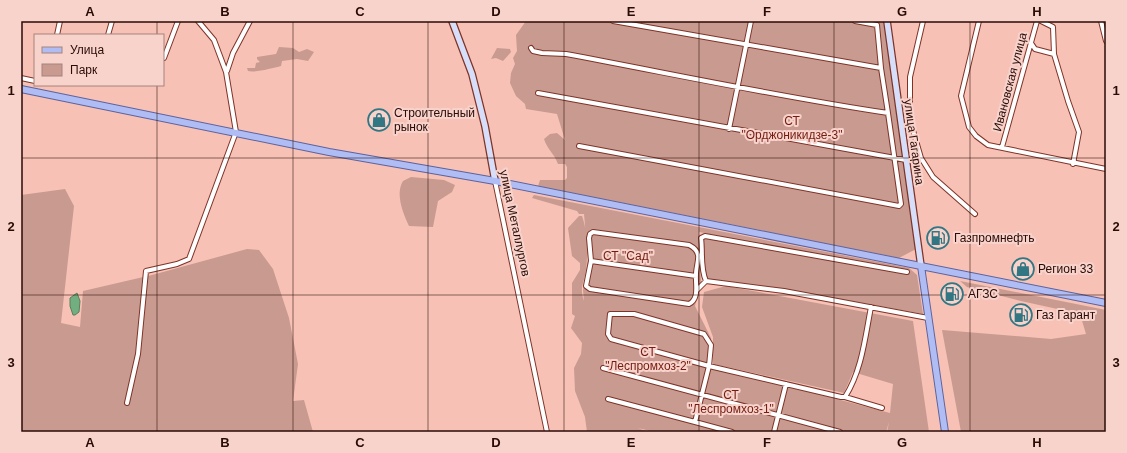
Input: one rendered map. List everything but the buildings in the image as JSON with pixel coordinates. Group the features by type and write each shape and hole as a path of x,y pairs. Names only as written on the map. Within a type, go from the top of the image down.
{"main road":[{"name":"улица Металлургов","path":"452,21 472,74 485,126 495,181"},
{"name":"улица Гагарина","path":"887,21 921,266"},
{"path":"21,89 329,152 495,181 1106,303"},
{"path":"921,266 945,432"}],"street":[{"path":"58,34 60,21"},
{"path":"108,34 112,21"},
{"path":"164,58 178,21"},
{"path":"127,403 138,354 146,271 177,264 189,259 236,132 226,72 214,40 198,21"},
{"path":"226,72 233,53 250,21"},
{"path":"613,21 881,68"},
{"path":"729,129 751,21"},
{"path":"578,146 899,206 901,204 881,68 877,23 855,21"},
{"path":"923,21 910,77 910,120 921,158 933,177 975,214"},
{"path":"979,21 961,96 969,127 976,136 988,145 1073,164 1106,169"},
{"name":"Ивановская улица","path":"1002,147 1037,21"},
{"path":"1041,21 1053,27 1054,54 1068,101 1080,132 1073,164"},
{"path":"1101,21 1106,41"},
{"path":"1030,43 1035,49 1054,54"},
{"path":"531,48 533,51 542,53 566,54 738,86 813,102 888,113"},
{"path":"21,78 34,81"},
{"path":"538,93 729,129 906,160"},
{"name":"улица Металлургов","path":"495,181 547,432"},
{"path":"697,290 696,276 698,255 696,250 689,245 593,232 590,234 591,261 586,286 590,289 689,304 692,302 697,290 706,281"},
{"path":"706,281 702,265 701,238 705,236 907,272"},
{"path":"591,261 696,276"},
{"path":"706,281 784,291 928,318"},
{"path":"845,396 853,383 862,353 871,307"},
{"path":"695,422 708,366 711,344 704,334 634,314 610,314 608,334 611,339 708,366 845,396 882,408"},
{"path":"603,368 840,432"},
{"path":"774,432 786,384"},
{"path":"608,399 732,432"}],"green space":[{"name":"СТ \"Орджоникидзе-3\"","path":"526,21 885,21 916,249 899,258 538,186 540,180 565,180 567,178 567,167 565,164 558,164 544,139 550,134 557,133 565,140 557,114 526,109 525,104 516,96 510,83 511,73 515,64 513,58 517,51 516,35"},
{"path":"279,47 293,48 299,52 307,49 314,52 308,61 297,59 282,61 281,66 259,71 248,71 247,68 255,68 256,63 260,62 257,57 276,54"},
{"path":"497,48 510,49 511,52 503,61 496,58 491,59"},
{"path":"411,177 444,180 455,185 452,192 438,201 433,227 409,226 402,209 400,192 403,181"},
{"path":"65,189 74,206 61,323 80,327 83,291 152,275 247,249 259,250 273,269 289,318 298,364 293,401 304,400 313,432 21,432 21,195"},
{"path":"534,195 909,268 917,275 923,314 785,289 708,279 704,265 703,239 706,238 854,263 699,232 701,283 695,306 711,338 712,350 708,365 890,413 893,384 853,372 844,393 713,364 713,337 702,307 704,292 726,286 913,321 929,432 887,432 889,422 886,432 654,432 638,428 648,432 587,432 585,417 575,391 574,368 581,354 582,343 571,328 575,316 572,314 572,283 580,270 580,263 572,256 568,228 579,216 582,216 585,229 584,214 579,214 577,211 532,198","holes":["587,250 588,259 583,290 584,301 582,289 586,270"]},
{"path":"960,281 1106,310 1106,432 961,432 942,330 1051,339 1086,334 1080,314 967,287"}],"shaded area":[{"path":"77,293 80,301 79,312 73,315 70,306 70,298"}],"place":[{"name":"Строительный рынок","path":"379,120"},
{"name":"Газпромнефть","path":"938,238"},
{"name":"Регион 33","path":"1023,269"},
{"name":"АГЗС","path":"952,294"},
{"name":"Газ Гарант","path":"1021,315"}],"park label":[{"name":"СТ \"Сад\"","path":"628,256"},
{"name":"СТ \"Леспромхоз-2\"","path":"648,359"},
{"name":"СТ \"Леспромхоз-1\"","path":"731,402"}]}
